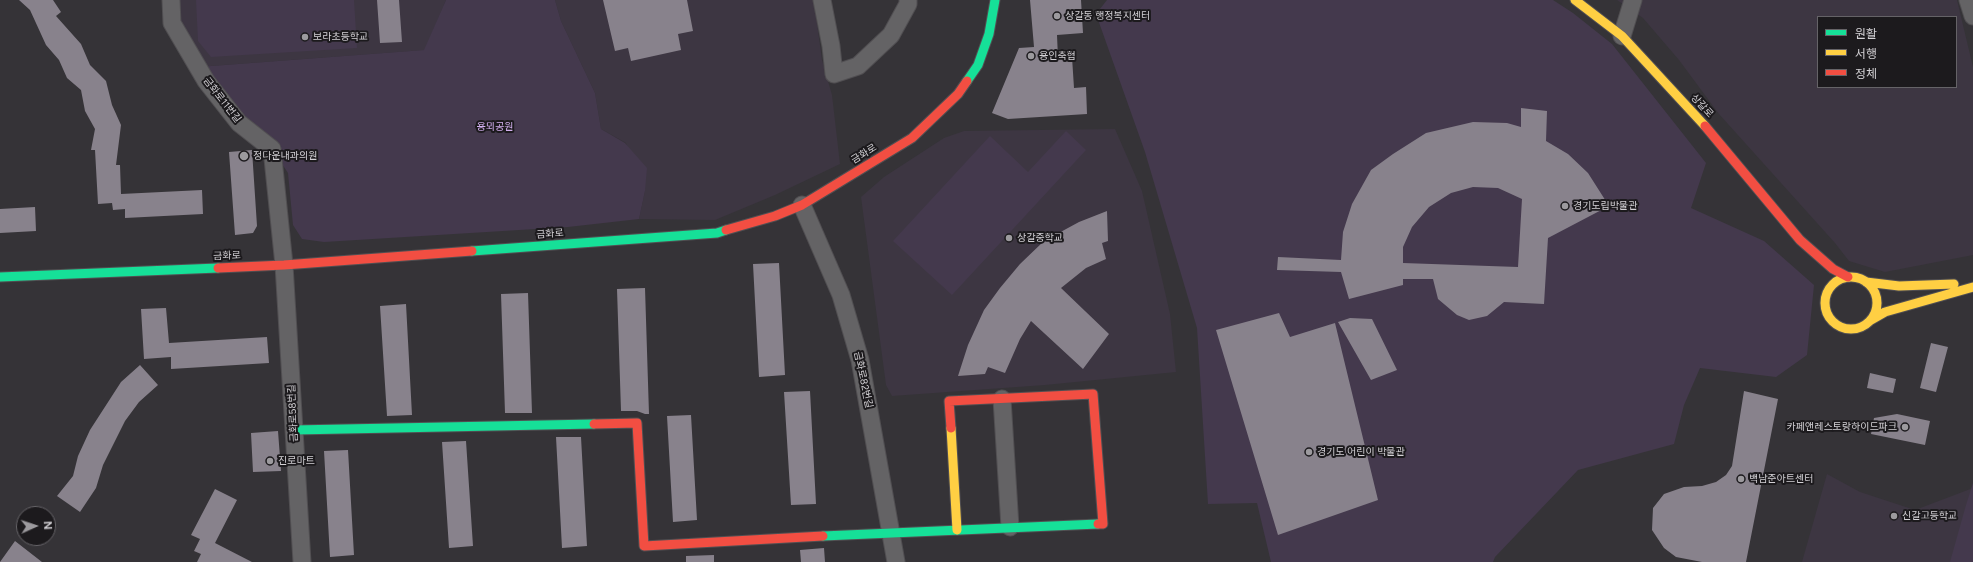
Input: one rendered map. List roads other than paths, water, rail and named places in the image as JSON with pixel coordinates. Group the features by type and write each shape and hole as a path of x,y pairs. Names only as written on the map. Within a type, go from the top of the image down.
{"street":[{"name":"금화로11번길","path":"171,0 172,23 206,81 239,123 272,148 284,265"},
{"path":"822,0 831,46 834,74 858,66 892,35 908,4 908,0"},
{"name":"금화로","path":"0,277 284,265 717,233 775,216 802,205 912,138 958,94 978,65 989,34 995,0"},
{"name":"상갈로","path":"1575,0 1622,36 1701,121 1800,240 1828,265 1848,277"},
{"path":"1622,36 1633,0"},
{"path":"1968,0 1973,16"},
{"name":"금화로82번길","path":"802,205 841,295 860,360 896,562"},
{"name":"상갈로","path":"1800,240 1815,267"},
{"name":"금화로58번길","path":"284,265 302,562"},
{"path":"1826,295 1837,281 1848,277 1857,278 1866,282 1899,286 1973,286"},
{"path":"1866,282 1872,288 1877,300 1876,309 1871,320"},
{"path":"1823,286 1826,295 1825,307 1828,314 1838,326 1849,329 1857,329 1885,312 1973,286"},
{"path":"294,430 637,423 644,546 891,532 957,530 1010,527 1103,524 1093,394 950,402 957,530"},
{"path":"1002,399 1010,527"}],"place":[{"name":"상갈동 행정복지센터","path":"1057,16"},
{"name":"보라초등학교","path":"305,37"},
{"name":"용인축협","path":"1031,56"},
{"name":"정다운내과의원","path":"244,156"},
{"name":"경기도립박물관","path":"1565,206"},
{"name":"상갈중학교","path":"1009,238"},
{"name":"카페앤레스토랑하이드파크","path":"1905,427"},
{"name":"경기도 어린이 박물관","path":"1309,452"},
{"name":"진로마트","path":"270,461"},
{"name":"백남준아트센터","path":"1741,479"},
{"name":"신갈고등학교","path":"1894,516"}],"park label":[{"name":"용뫼공원","path":"495,127"}]}
